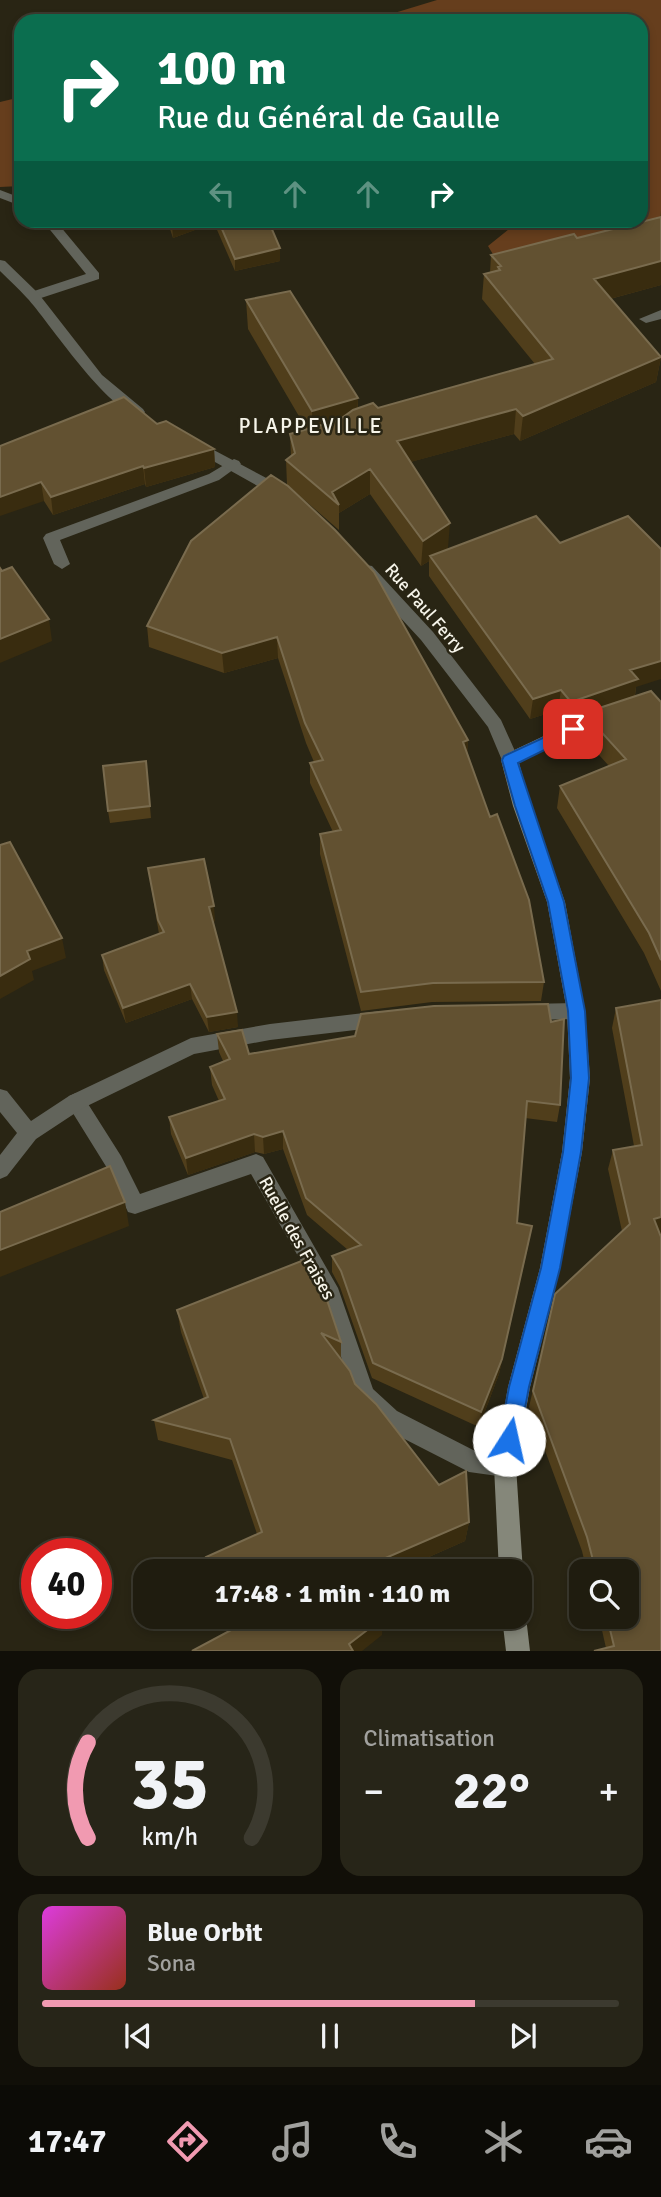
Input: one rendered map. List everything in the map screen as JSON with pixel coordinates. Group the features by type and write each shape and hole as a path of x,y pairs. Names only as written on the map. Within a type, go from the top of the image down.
{"street":[{"path":"33,296 94,276 55,228"},
{"path":"0,264 33,296 97,378 120,399 150,420"},
{"path":"646,319 661,314"},
{"path":"178,436 234,464 295,500"},
{"path":"62,565 51,538 214,477 234,464"},
{"name":"Rue Paul Ferry","path":"359,562 427,636 491,719 510,760"},
{"path":"510,1559 505,1466 519,1387 550,1268 572,1152 580,1078 576,1011 556,902 510,760 573,729 624,712"},
{"path":"511,1012 576,1011"},
{"path":"0,1170 29,1133 76,1102 191,1046 270,1032 405,1016"},
{"path":"0,1097 29,1133"},
{"name":"Ruelle des Fraises","path":"76,1102 114,1162 135,1205 256,1163 331,1295 364,1396 389,1419 477,1464 505,1466"},
{"path":"515,1629 518,1651"}],"shaded area":[{"path":"437,0 661,0 661,217 648,220 648,14 391,14"},
{"path":"14,99 14,186 0,187 0,102"},
{"path":"510,228 620,228 497,261 488,246"}],"building":[{"path":"661,217 661,261 594,279 661,357 523,416 516,409 397,441 450,523 423,541 370,469 332,492 339,505 286,460 295,453 290,434 339,420 353,410 373,403 378,408 553,359 484,274 500,270 498,267 501,266 491,255 574,234 577,238 617,228 648,228 648,220"},
{"path":"221,228 271,228 280,248 235,259"},
{"path":"290,291 358,398 312,411 246,300"},
{"path":"124,397 157,424 166,421 214,449 144,468 143,466 51,497 41,482 0,497 0,446"},
{"path":"271,475 288,486 335,530 374,572 468,740 463,742 490,817 497,814 529,900 544,982 433,983 361,992 320,834 341,830 310,763 323,760 305,723 277,637 222,653 147,626 191,541"},
{"path":"536,516 560,543 628,516 661,549 661,661 630,670 638,679 571,702 561,690 533,699 430,556"},
{"path":"12,567 49,619 0,639 0,568 2,571"},
{"path":"651,691 661,702 661,960 649,933 560,786 626,759 584,713"},
{"path":"146,761 150,806 108,811 103,766"},
{"path":"10,842 62,938 27,951 30,959 0,976 0,845"},
{"path":"204,859 214,906 209,907 237,1012 207,1017 190,984 123,1008 102,955 164,932 158,920 148,868"},
{"path":"661,1000 661,1217 654,1219 661,1237 661,1651 594,1651 614,1646 610,1629 639,1629 639,1559 593,1559 533,1391 555,1294 630,1224 613,1150 642,1145 616,1008"},
{"path":"548,1004 551,1022 564,1019 560,1105 527,1101 517,1223 532,1226 502,1359 481,1412 373,1363 341,1271 332,1256 361,1245 306,1198 283,1131 263,1137 254,1134 186,1158 169,1117 225,1099 210,1067 230,1059 217,1034 242,1030 249,1054 355,1036 361,1014 434,1006"},
{"path":"110,1166 125,1202 0,1250 0,1212"},
{"path":"309,1258 319,1276 341,1342 321,1333 350,1371 355,1384 376,1404 439,1485 466,1471 469,1522 383,1559 207,1559 206,1557 262,1532 230,1439 154,1420 208,1397 177,1310"},
{"path":"233,1629 369,1629 349,1644 353,1651 192,1651"}],"district":[{"name":"PLAPPEVILLE","path":"311,426"}],"route":[{"path":"509,1440 519,1387 550,1268 572,1152 580,1078 576,1011 556,902 510,760 573,729"}]}
